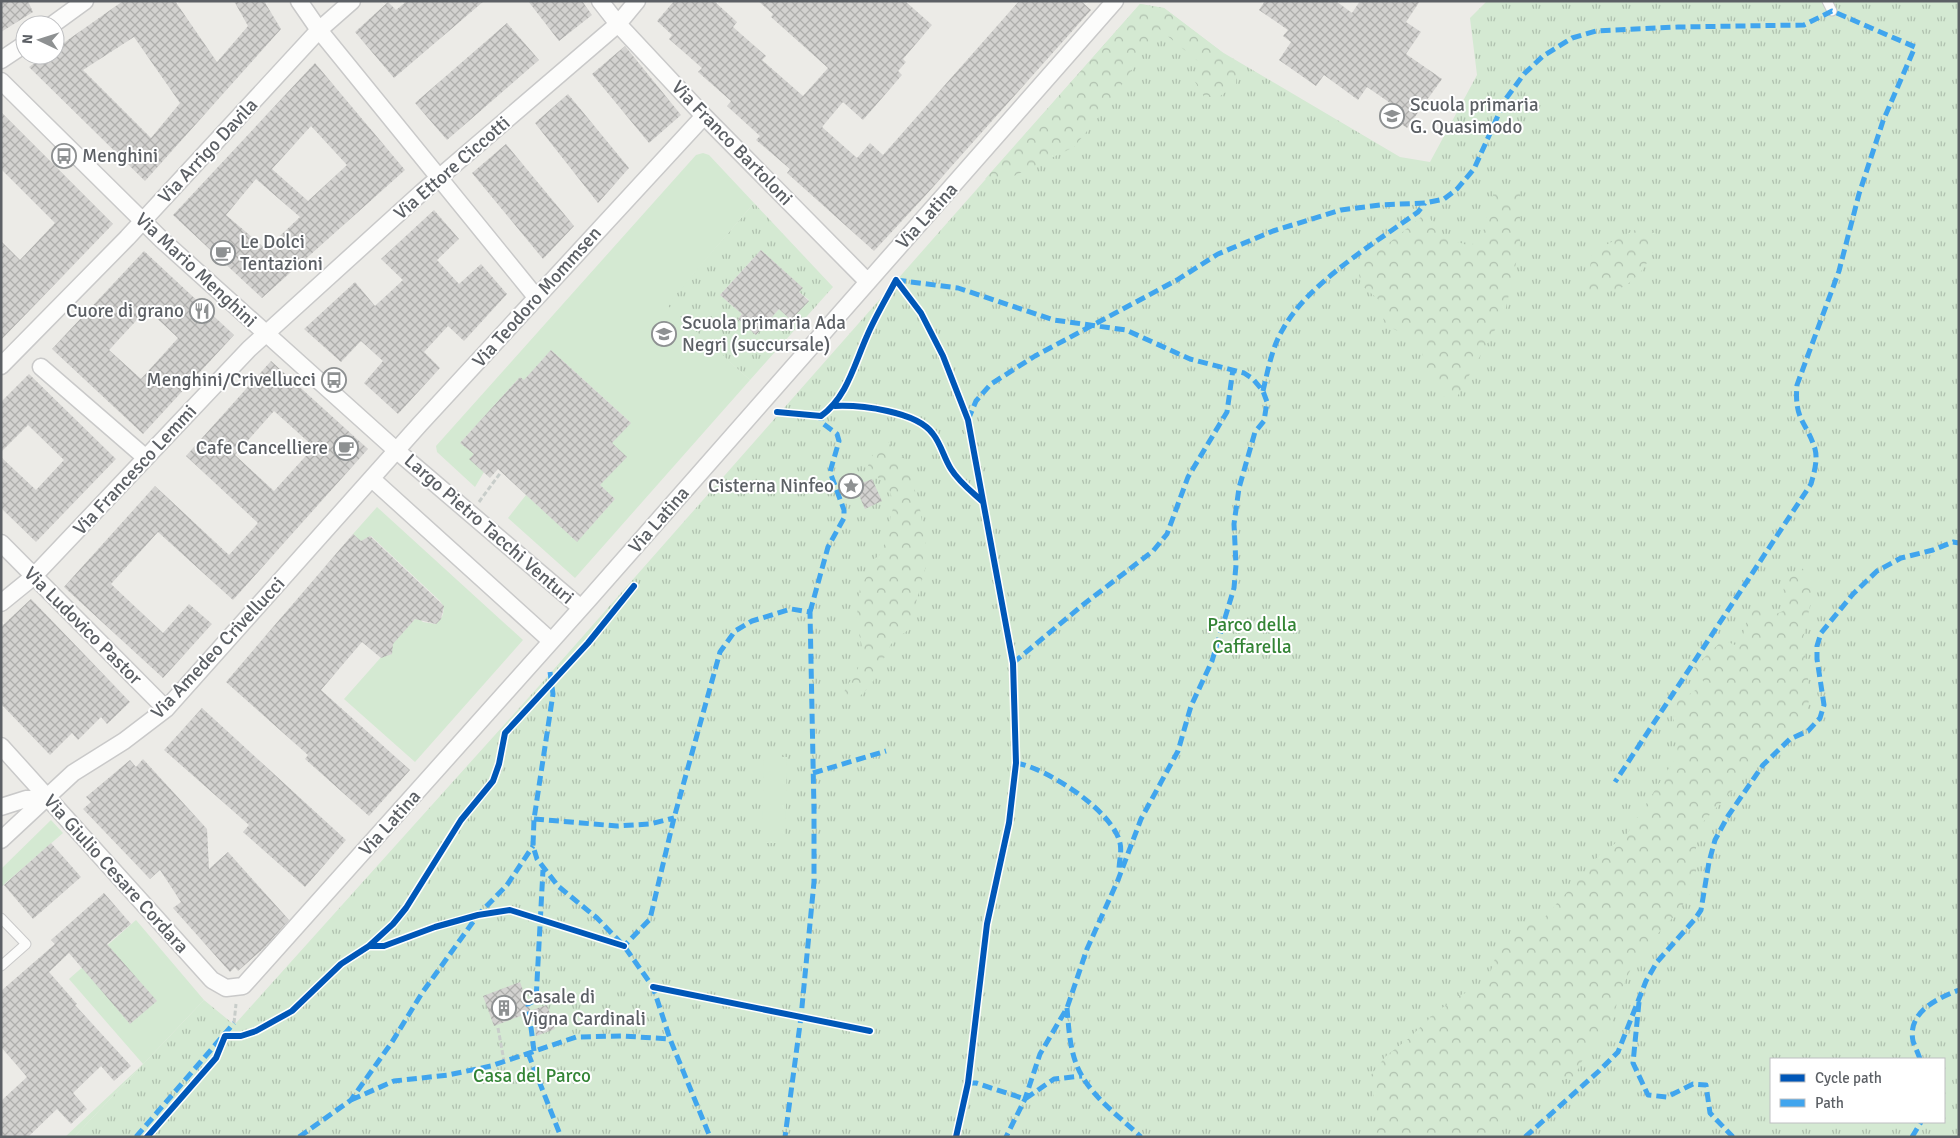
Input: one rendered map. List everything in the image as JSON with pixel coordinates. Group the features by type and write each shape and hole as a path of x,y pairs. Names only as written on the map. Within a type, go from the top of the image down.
{"street":[{"path":"65,16 85,1"},
{"path":"298,1 319,30 536,297"},
{"name":"Via Arrigo Davila","path":"1,366 142,221 319,30 352,1"},
{"name":"Via Franco Bartoloni","path":"600,1 618,24 704,116 868,282"},
{"name":"Via Ettore Ciccotti","path":"266,334 439,178 618,24 637,1"},
{"name":"Via Latina","path":"238,988 248,981 262,966 581,608 868,282 1109,3"},
{"path":"1,60 15,51"},
{"name":"Via Mario Menghini","path":"1,81 142,221 397,451"},
{"name":"Via Teodoro Mommsen","path":"372,479 536,297 704,116"},
{"name":"Via Francesco Lemmi","path":"1,603 33,577 249,349 266,334"},
{"path":"41,367 146,458"},
{"name":"Largo Pietro Tacchi Venturi","path":"397,451 581,608"},
{"name":"Largo Pietro Tacchi Venturi","path":"372,479 551,641"},
{"name":"Via Amedeo Crivellucci","path":"1,840 73,773 124,741 166,709 372,479"},
{"name":"Via Ludovico Pastor","path":"1,543 166,709"},
{"name":"Via Giulio Cesare Cordara","path":"1,746 212,980 226,988 238,988"},
{"path":"1,807 26,799 46,798"}],"lane":[{"path":"1827,1 1832,11"},
{"path":"1,918 26,944 1,966"}],"path":[{"path":"471,514 501,472"},
{"path":"498,1028 504,1061"}],"green space":[{"name":"Parco della Caffarella","path":"1487,1 1959,1 1959,1137 74,1137 204,1000 232,1023 236,1023 547,677 1140,4 1164,8 1222,52 1400,157 1430,162 1477,75 1470,18"},
{"path":"1140,4 1164,8 1222,52 1237,69 1236,84 1219,97 1204,97 1194,80 1204,66 1159,29 1109,104 1074,147 1012,177 985,179"},
{"path":"703,153 709,155 754,203 667,305 750,380 575,578 508,518 526,495 577,541 615,499 558,447 597,460 630,422 551,350 524,381 520,377 461,442 474,454 470,459 484,472 475,487 437,452 436,446 696,155"},
{"path":"1496,188 1520,192 1520,245 1505,312 1457,397 1442,396 1425,371 1421,342 1385,325 1378,299 1361,285 1358,268 1426,213 1444,238 1471,246 1485,228 1488,207"},
{"path":"754,203 833,287 750,380 666,305","holes":["761,250 802,288 799,292 809,300 791,320 779,309 756,335 738,319 742,314 720,295"]},
{"path":"1641,227 1659,235 1649,260 1642,270 1634,279 1614,291 1587,291 1592,252"},
{"path":"885,439 905,460 919,503 928,558 909,629 891,644 871,685 856,700 842,698 857,671 862,655 857,627 859,592 869,573 872,561 882,553 894,504 888,486 867,468 874,452"},
{"path":"377,507 523,640 415,762 344,699 383,655 390,655 392,652 391,645 417,617 423,622 436,624 441,619 443,613 440,601 371,536 361,541 353,534"},
{"path":"1801,568 1813,574 1811,601 1803,639 1810,694 1807,711 1796,723 1781,733 1744,767 1733,790 1702,823 1696,842 1696,884 1678,912 1637,956 1620,992 1610,1030 1585,1055 1574,1077 1556,1081 1534,1099 1500,1117 1495,1137 1374,1137 1376,1117 1371,1075 1386,1056 1408,1039 1433,1015 1458,996 1486,985 1502,938 1544,918 1602,852 1625,837 1678,754 1672,705 1705,684 1694,667 1723,640 1740,647 1748,615 1761,604 1774,615 1783,611 1784,577"},
{"path":"764,757 787,757 785,843 762,843"},
{"path":"51,820 63,833 1,887 1,869"},
{"path":"136,920 204,1000 74,1137 65,1137 143,1064 69,979"}],"building":[{"path":"1,1 28,1 33,12 28,15 15,15 15,23 1,32"},
{"path":"123,1 175,1 217,62 248,26 234,1 264,1 281,29 145,181 29,67 32,65 65,65 65,42","holes":["134,37 180,103 151,138 83,70"]},
{"path":"407,1 484,1 394,78 355,32 388,2 396,10"},
{"path":"528,1 582,1 592,15 559,41"},
{"path":"674,1 714,1 737,22 733,27 766,56 762,60 803,96 828,68 771,17 773,14 758,1 905,1 932,25 903,59 906,62 898,71 902,75 863,120 843,102 822,127 857,158 870,143 883,155 1019,1 1081,1 1091,10 874,251 787,173 790,169 756,140 760,136 727,106 731,101 698,72 702,68 669,39 672,35 657,21"},
{"path":"1265,1 1336,1 1352,13 1360,1 1420,1 1406,22 1421,32 1406,54 1442,79 1407,128 1390,116 1396,107 1367,87 1358,100 1324,75 1316,86 1279,60 1291,42 1283,36 1288,30 1259,10"},
{"path":"507,23 539,60 447,140 415,103"},
{"path":"625,46 681,115 649,143 592,74"},
{"path":"315,63 405,170 262,298 173,215","holes":["311,126 347,165 308,201 272,169","256,179 300,217 266,249 226,215"]},
{"path":"568,94 629,168 598,203 535,123"},
{"path":"1,112 113,224 1,340 1,241 20,260 55,223 1,169"},
{"path":"506,144 574,226 543,259 472,173"},
{"path":"434,210 459,239 437,260 459,284 481,264 507,294 464,341 448,326 424,352 440,368 398,414 364,383 383,361 361,341 341,362 304,329 355,282 375,306 403,280 381,259"},
{"path":"761,250 803,288 799,292 809,301 791,320 779,309 756,335 738,319 742,314 720,295"},
{"path":"144,251 234,335 143,434 52,349","holes":["147,309 178,338 141,379 109,350"]},
{"path":"551,350 631,423 612,443 627,457 600,485 615,499 577,542 498,469 490,478 469,459 474,454 460,443 520,377 524,380"},
{"path":"271,361 368,449 233,600 158,532 111,584 163,633 189,604 212,624 163,678 64,587 155,486 229,555 258,523 186,456","holes":["274,411 314,447 274,491 235,455"]},
{"path":"29,374 116,459 36,542 1,508 1,457 36,490 64,460 28,425 1,452 1,402"},
{"path":"872,479 882,501 865,509 855,486"},
{"path":"353,534 361,541 370,536 444,606 441,619 436,624 415,619 393,644 392,654 381,658 362,642 321,690 410,770 369,816 305,759 308,755 226,682"},
{"path":"31,599 130,702 107,724 101,717 78,740 72,733 50,755 1,704 1,627"},
{"path":"202,708 346,840 305,887 243,832 249,825 164,750"},
{"path":"143,759 207,829 209,869 228,852 289,920 264,948 238,971 235,967 230,972 173,908 181,902 160,870 150,879 83,809 91,802 86,797 130,760 136,767"},
{"path":"51,843 81,877 33,919 4,885"},
{"path":"104,893 131,924 107,944 157,1001 130,1024 69,953 49,972 77,1004 75,1005 131,1066 114,1081 101,1066 73,1093 87,1109 71,1124 57,1109 28,1137 1,1137 1,1101 27,1077 1,1047 1,991 55,944 51,940"},
{"name":"Casale di Vigna Cardinali","path":"520,982 531,1012 494,1026 483,996"},
{"path":"547,1005 555,1029 536,1036 532,1010"}],"marked path":[{"path":"968,420 976,401 991,384 1035,356 1177,280 1218,254 1273,231 1341,210 1380,205 1425,203 1444,199 1457,189 1474,169 1505,100 1524,74 1543,56 1572,38 1596,31 1678,27 1804,25 1832,11 1915,47 1883,121 1859,194 1839,271 1797,385 1797,406 1812,439 1816,453 1811,484 1615,782"},
{"path":"1263,391 1276,343 1294,312 1325,280 1418,212 1425,203"},
{"path":"896,280 958,288 1054,320 1126,330 1190,359 1244,373 1253,379 1263,391 1267,402 1264,421 1255,432 1239,488 1234,524 1236,565 1234,588 1212,661 1191,706 1178,751 1141,819 1118,880 1087,949 1067,1008 1040,1054 1025,1099 1006,1137"},
{"path":"1013,663 1084,604 1153,551 1167,534 1188,477 1227,412 1233,369"},
{"path":"810,612 828,547 844,518 844,510 830,472 839,441 837,434 821,422 821,416"},
{"path":"1525,1137 1618,1052 1646,981 1657,962 1701,910 1709,862 1715,840 1728,816 1763,765 1790,739 1808,731 1820,718 1824,705 1817,659 1817,646 1821,633 1853,594 1877,571 1901,558 1933,550 1953,542 1959,543"},
{"path":"620,945 624,946 650,919 674,818 720,652 735,631 752,621 791,609 810,612 814,882 801,1017 785,1137"},
{"path":"550,672 553,694 534,819 533,846 537,859 558,886 597,918 624,946 653,987 670,1039 710,1137"},
{"path":"813,773 886,751"},
{"path":"1016,763 1044,773 1061,782 1092,805 1105,818 1115,831 1120,843 1119,870"},
{"path":"534,819 617,826 650,824 674,818"},
{"path":"299,1137 351,1100 392,1042 422,993 478,915 507,885 533,846"},
{"path":"534,1051 528,1004 536,1000 543,870"},
{"path":"1920,1058 1913,1041 1912,1031 1919,1014 1942,997 1959,990"},
{"path":"1639,1002 1633,1063 1648,1095 1667,1097 1693,1084 1706,1085 1710,1113 1733,1137"},
{"path":"1067,1008 1069,1034 1075,1060 1082,1076 1094,1093 1141,1137"},
{"path":"136,1137 234,1023"},
{"path":"351,1100 394,1081 448,1075 491,1066 576,1037 623,1036 670,1039"},
{"path":"528,1053 561,1137"},
{"path":"968,1083 976,1083 1025,1099 1054,1079 1082,1076"},
{"path":"1912,1137 1920,1123"}],"cycle path":[{"path":"777,412 821,416 830,408 844,390 870,329 896,280 921,313 943,356 968,420 1013,663 1016,763 1009,823 987,924 968,1083 956,1137"},
{"path":"835,406 873,408 887,411 902,415 925,426 936,438 954,474 983,502"},
{"path":"369,946 393,924 406,908 461,820 493,781 499,764 505,733 588,643 634,586"},
{"path":"147,1137 216,1058 225,1036 241,1036 256,1031 292,1011 341,964 369,946 384,946 435,927 478,915 510,910 624,946"},
{"path":"653,987 870,1031"}],"place":[{"name":"Scuola primaria G. Quasimodo","path":"1392,116"},
{"name":"Menghini","path":"64,156"},
{"name":"Le Dolci Tentazioni","path":"223,253"},
{"name":"Cuore di grano","path":"202,311"},
{"name":"Scuola primaria Ada Negri (succursale)","path":"664,334"},
{"name":"Menghini/Crivellucci","path":"334,380"},
{"name":"Cafe Cancelliere","path":"346,448"},
{"name":"Cisterna Ninfeo","path":"851,486"},
{"name":"Casale di Vigna Cardinali","path":"504,1008"}],"park label":[{"name":"Casa del Parco","path":"532,1076"}]}
